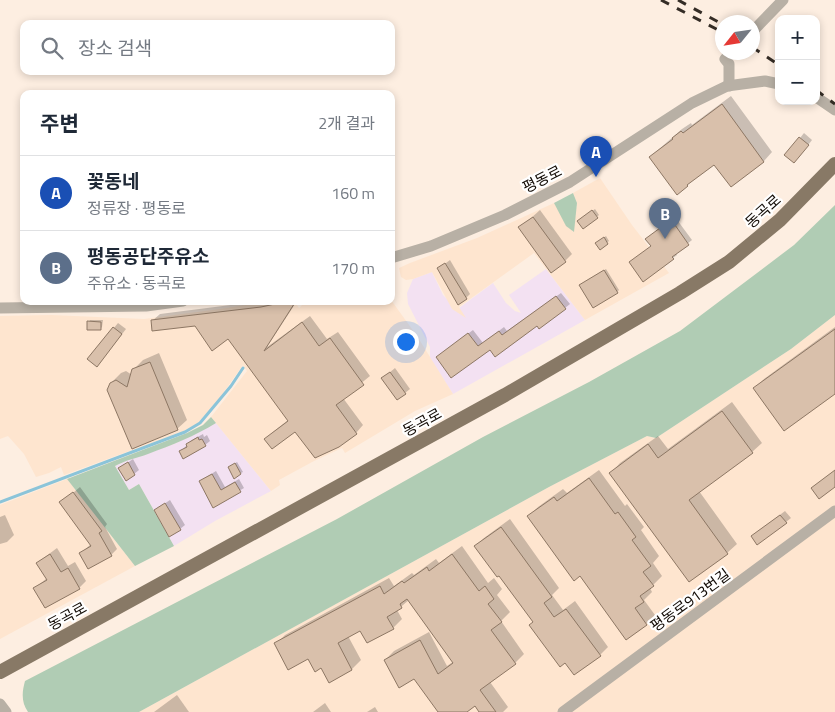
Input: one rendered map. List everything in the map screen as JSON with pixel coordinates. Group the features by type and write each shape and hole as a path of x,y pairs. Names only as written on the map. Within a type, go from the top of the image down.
{"main road":[{"name":"동곡로","path":"0,672 505,395 680,294 728,262 780,220 835,164"}],"street":[{"path":"760,24 783,0"},
{"path":"726,60 728,64 729,86"},
{"name":"평동로","path":"395,257 431,246 505,215 570,182 692,103 729,86 764,81 775,83"},
{"path":"820,100 835,110"},
{"path":"0,308 153,305"},
{"name":"평동로913번길","path":"563,712 835,511"},
{"path":"0,704 6,712"}],"shaded area":[{"path":"600,178 632,225 669,273 585,320 534,253 459,307 466,318 452,309 432,272 413,279 406,280 401,277 399,268 477,238 554,203 573,232 577,203 573,193"},
{"path":"546,269 585,320 453,394 430,358 430,347 408,304 407,293 413,279 432,272 443,295 465,317 459,308 493,283 506,303 515,311 521,313 509,295"},
{"path":"245,305 297,305 299,308 302,305 395,305 417,336 453,394 415,411 345,453 342,448 314,461 279,480 280,485 271,491 211,417 247,371 243,365 219,399 198,423 184,431 64,475 61,467 36,477 24,454 8,436 0,439 0,316 51,315 144,319"},
{"path":"835,315 835,712 139,712 549,487 647,436 656,438 791,349"},
{"path":"216,423 271,491 215,521 174,546 139,484 129,490 115,466 174,444"},
{"path":"67,479 135,566 0,639 0,505"}],"green space":[{"path":"573,193 577,203 574,232 566,226 554,203"},
{"path":"835,205 835,315 791,349 656,438 647,436 549,487 139,712 28,712 23,697 25,681 337,519 483,437 589,382 680,331 794,245"},
{"path":"211,417 216,423 200,432 115,466 129,490 139,484 174,546 135,566 67,479 187,433 203,425"}],"building":[{"path":"722,104 764,162 731,187 714,165 677,195 649,157 681,131 683,133"},
{"path":"799,137 809,145 794,163 784,155"},
{"path":"592,210 598,218 583,229 577,221"},
{"path":"668,215 689,245 672,257 674,259 643,282 629,262 651,246 645,239 660,228 657,223"},
{"path":"533,217 566,262 551,273 518,227"},
{"path":"604,237 608,244 600,250 595,243"},
{"path":"445,263 467,299 458,305 437,268"},
{"path":"604,270 618,293 593,308 579,285"},
{"path":"556,296 566,309 539,329 537,326 495,357 490,350 451,378 436,357 468,333 478,346 499,331 502,335"},
{"path":"293,305 264,351 302,322 319,346 330,338 364,385 336,405 357,434 339,447 315,458 295,432 272,449 264,439 288,421 228,339 212,351 195,326 152,331 151,320"},
{"path":"87,321 101,322 101,330 87,330"},
{"path":"113,327 122,334 97,367 87,359"},
{"path":"835,329 835,394 784,431 753,388"},
{"path":"150,362 178,430 132,449 107,390 110,383 116,380 127,387 132,369"},
{"path":"390,372 406,394 397,400 381,378"},
{"path":"722,411 753,453 689,500 728,554 689,582 609,473 648,444 658,458"},
{"path":"198,437 199,440 202,439 206,446 183,459 179,451 187,447 186,444"},
{"path":"128,462 135,475 126,481 118,468"},
{"path":"235,463 241,474 234,479 228,467"},
{"path":"835,470 835,487 819,499 811,488"},
{"path":"212,474 221,490 235,482 241,492 213,508 199,481"},
{"path":"589,478 615,514 618,512 636,537 632,540 651,566 643,572 654,586 640,596 644,602 635,608 647,625 626,640 580,576 574,581 527,516 554,497 557,501"},
{"path":"73,492 102,531 99,533 112,556 88,569 79,553 91,546 59,502"},
{"path":"165,503 181,530 169,537 154,510"},
{"path":"780,515 787,523 757,545 751,536"},
{"path":"501,527 552,597 544,603 554,617 566,609 601,656 574,675 565,663 560,667 529,625 533,622 474,546"},
{"path":"50,554 61,572 68,568 80,589 45,608 33,588 47,580 36,563"},
{"path":"452,554 479,591 485,586 494,599 488,604 502,622 491,630 516,664 480,690 496,712 479,712 475,706 467,712 438,712 414,679 399,688 384,660 420,640 438,674 453,663 407,599 400,604 402,608 387,617 394,629 367,643 360,631 338,643 352,670 329,683 321,668 315,672 308,659 288,670 274,643 380,586 384,594 427,567 429,571"}],"waterway":[{"path":"0,502 185,432 200,423 231,386 243,368"}],"railway":[{"path":"661,0 715,28"},
{"path":"678,0 715,20"},
{"path":"760,52 775,62"},
{"path":"820,93 835,104"}],"place":[{"name":"꽃동네","path":"596,177"},
{"name":"평동공단주유소","path":"665,239"}]}
